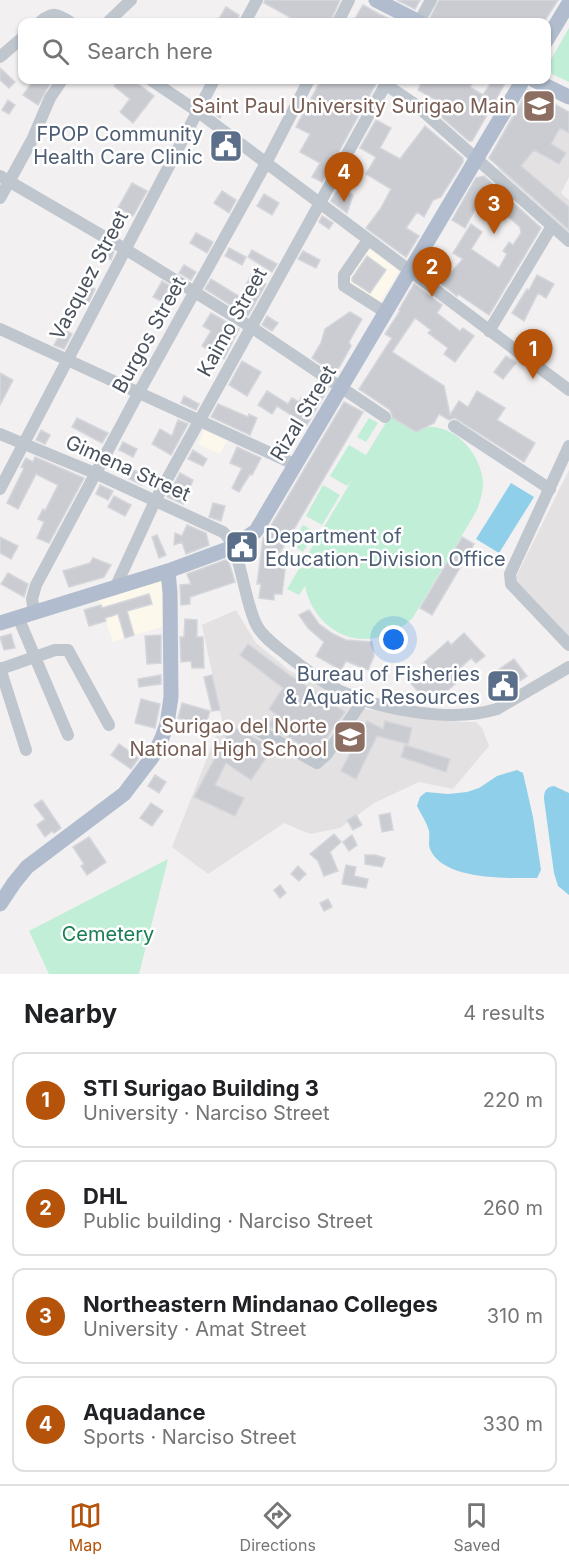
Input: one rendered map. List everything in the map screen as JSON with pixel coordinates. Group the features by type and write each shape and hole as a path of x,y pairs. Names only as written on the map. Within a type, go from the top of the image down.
{"main road":[{"path":"376,0 411,18"},
{"path":"551,33 569,2"},
{"name":"Rizal Street","path":"0,623 168,571 233,547 250,537 260,526 521,84"},
{"path":"542,84 569,97"},
{"path":"0,904 27,867 124,794 153,756 167,724 171,697 168,571"}],"street":[{"path":"112,18 131,0"},
{"path":"247,18 257,0"},
{"path":"340,18 349,0"},
{"path":"421,18 430,0"},
{"path":"45,18 49,15 60,15 64,18"},
{"path":"0,57 18,41"},
{"path":"0,198 5,179 32,140 50,98 59,84"},
{"path":"157,84 197,111 569,390"},
{"name":"Vasquez Street","path":"0,489 212,84"},
{"name":"Burgos Street","path":"34,612 32,599 36,585 139,392 266,164 307,84"},
{"name":"Kaimo Street","path":"116,586 155,501 386,84"},
{"path":"390,84 569,241"},
{"path":"5,179 125,249 251,327 386,417"},
{"path":"489,330 552,226"},
{"path":"368,240 344,275 343,282 344,286 385,312"},
{"path":"0,329 296,465"},
{"path":"454,426 550,489"},
{"name":"Gimena Street","path":"0,434 97,474 223,532 228,536 233,547"},
{"path":"569,446 513,564 510,580 511,584 569,645"},
{"path":"233,547 250,612 258,627 272,643 317,678 363,700 441,714 484,713 497,709 569,667"},
{"path":"18,617 68,735"},
{"path":"26,750 0,669 35,656 55,650 68,650 109,725"},
{"path":"254,728 317,763 327,754 363,700"}],"shaded area":[{"path":"527,88 569,112 560,128 569,133 569,177 561,193 569,200 569,233 498,169 511,151 497,143"},
{"path":"363,244 399,271 376,310 340,288"},
{"path":"204,430 227,441 220,454 198,444"},
{"path":"569,470 569,640 513,583"},
{"path":"162,577 165,626 113,642 98,598"},
{"name":"Surigao del Norte National High School","path":"236,610 256,643 290,671 365,709 476,722 482,728 489,746 453,789 419,782 374,803 340,828 310,834 284,823 208,874 172,847 222,720 202,625"}],"green space":[{"path":"569,28 569,82 552,74 551,60"},
{"path":"390,416 415,432 433,427 452,433 460,439 478,463 483,482 482,489 477,510 412,619 387,635 369,639 356,638 344,635 323,621 315,611 305,586 299,595 287,589 352,480 347,486 330,476 349,445 366,455"},
{"path":"369,418 378,423 366,442 357,437"},
{"path":"323,485 340,495 322,525 306,516"},
{"path":"303,525 315,532 303,552 291,544"},
{"name":"Cemetery","path":"168,859 139,974 49,974 29,931"}],"water":[{"path":"511,483 534,497 499,553 476,539"},
{"path":"517,770 523,773 533,817 541,870 537,878 478,876 448,867 437,859 430,849 429,831 417,806 420,797 426,792 448,794 467,792 479,788 497,776"},
{"path":"554,786 569,793 569,895 558,886 554,873 544,794 549,787"}],"building":[{"path":"265,0 340,0 332,18 291,18 264,3"},
{"path":"397,0 420,0 415,9"},
{"path":"439,0 558,0 547,18 430,18"},
{"path":"363,5 388,18 355,18"},
{"path":"226,7 239,15 238,18 219,18"},
{"path":"0,68 15,82 9,88 0,80"},
{"path":"31,84 50,84 38,105 23,95"},
{"path":"116,84 138,84 154,96 133,123 120,112 130,99 114,86"},
{"path":"319,84 376,84 322,182 312,177 320,163 300,152 310,134 296,127"},
{"path":"421,84 472,84 470,87 483,95 490,84 505,84 472,141 469,141 437,113 443,104 418,90"},
{"path":"529,90 569,112 569,133 560,128 551,144 566,153 559,164 534,150 521,166 569,207 569,230 489,158"},
{"path":"216,97 228,104 220,118 210,111"},
{"path":"8,100 15,105 9,114 2,110"},
{"path":"376,120 391,128 380,148 400,159 425,126 463,158 463,162 441,197 433,200 424,217 417,212 406,228 419,236 406,257 366,228 381,208 391,189 366,174 376,157 360,148"},
{"path":"484,176 541,228 489,315 458,294 457,296 423,269 425,265 446,278 463,259 453,253 471,224 482,232 471,249 499,268 507,254 503,251 509,242 513,245 521,233 520,227 483,195 465,228 452,220 476,178"},
{"path":"132,183 147,191 133,216 118,208"},
{"path":"339,186 353,195 347,213 331,201"},
{"path":"222,191 236,200 229,213 214,203"},
{"path":"264,194 279,203 272,215 257,206"},
{"path":"322,216 333,223 329,229 319,222"},
{"path":"196,233 213,242 207,253 190,243"},
{"path":"106,247 114,252 111,260 102,255"},
{"path":"229,248 246,257 242,265 225,256"},
{"path":"252,250 277,264 272,272 248,257"},
{"path":"303,251 320,260 316,268 298,259"},
{"path":"367,256 386,270 370,293 352,281"},
{"path":"184,265 196,272 191,280 179,273"},
{"path":"251,275 266,284 248,316 205,289 211,279 240,297"},
{"path":"537,275 554,284 546,298 538,293 524,321 512,313"},
{"path":"81,281 95,289 89,302 74,294"},
{"path":"162,281 170,286 161,301 153,297"},
{"path":"414,284 442,305 437,313 460,331 463,328 474,336 455,362 444,354 448,348 428,333 431,330 415,318 392,352 444,386 450,415 459,401 468,407 477,391 505,408 497,420 535,443 524,462 455,418 449,420 439,414 434,423 416,432 393,418 390,410 359,389 392,338 385,334"},
{"path":"350,312 362,319 349,342 351,346 340,366 331,371 312,358 321,343 325,329"},
{"path":"211,313 239,329 224,359 202,346 211,331 203,326"},
{"path":"267,316 278,323 272,331 262,325"},
{"path":"63,329 72,334 64,349 54,345"},
{"path":"506,356 516,363 503,379 494,372"},
{"path":"242,361 261,372 247,396 229,385"},
{"path":"0,373 13,380 0,405"},
{"path":"317,381 328,389 307,425 277,406 272,414 258,405 267,391 288,404 292,398 299,402 301,398 305,401"},
{"path":"184,396 199,404 196,410 181,403"},
{"path":"344,402 363,412 278,556 277,567 285,569 282,594 274,594 274,600 259,598 261,584 257,584 263,539"},
{"path":"218,404 248,417 249,414 257,418 250,435 211,417"},
{"path":"77,418 108,433 102,443 72,427"},
{"path":"178,420 188,424 171,455 152,444 160,429 172,436"},
{"path":"41,430 50,435 45,444 36,440"},
{"path":"123,442 137,449 133,457 119,450"},
{"path":"237,447 261,458 239,492 232,488 242,468 230,463"},
{"path":"193,450 207,459 203,466 188,459"},
{"path":"35,457 84,478 49,543 37,538 44,522 38,519 43,509 45,511 58,485 36,474 18,509 7,503 24,468 21,467 26,458 33,462"},
{"path":"133,470 146,475 142,485 129,479"},
{"path":"180,473 193,480 183,504 167,497"},
{"path":"100,485 113,491 108,500 96,494"},
{"path":"114,496 131,505 125,516 108,507"},
{"path":"213,503 225,506 221,521 209,517"},
{"path":"187,525 206,533 209,545 186,554 182,542 174,545 175,533 182,536"},
{"path":"157,535 166,555 159,558 152,537"},
{"path":"0,537 18,546 11,559 0,553"},
{"path":"462,537 474,544 432,615 420,608"},
{"path":"93,558 111,565 104,577 69,587 63,571 90,563"},
{"path":"228,559 235,582 190,597 190,604 181,605 180,585 191,584 187,574"},
{"path":"8,573 28,584 24,597 1,584"},
{"path":"149,594 152,604 127,611 134,635 125,638 118,614 105,618 106,621 89,626 84,610 101,605 102,608"},
{"path":"309,610 319,624 333,634 346,640 372,642 374,656 368,670 346,661 341,670 316,656 324,642 308,628 299,615"},
{"path":"185,619 197,620 197,637 203,637 204,668 192,668 191,661 181,662 180,637 184,637"},
{"path":"464,633 485,656 476,663 471,658 455,673 461,679 430,705 409,681 425,668 422,664 448,641 451,645"},
{"path":"11,634 15,648 4,650 0,637"},
{"path":"161,635 161,663 147,664 145,636"},
{"path":"248,644 345,712 316,753 268,726 276,714 269,709 283,688 240,655"},
{"name":"Bureau of Fisheries & Aquatic Resources","path":"514,659 527,676 500,695 488,677"},
{"path":"161,675 161,684 139,687 138,679"},
{"path":"212,675 220,710 212,711 204,677"},
{"path":"141,699 160,704 155,728 135,723"},
{"path":"182,703 210,711 205,727 178,718"},
{"path":"367,721 383,729 385,721 412,728 408,744 377,736 356,779 341,771"},
{"path":"232,726 273,748 251,780 226,763 215,785 244,798 235,816 194,797"},
{"path":"119,744 139,758 131,769 111,755"},
{"path":"405,745 450,759 446,772 401,757"},
{"path":"155,775 166,782 159,793 148,786"},
{"path":"42,800 61,828 45,837 37,825 45,819 34,805"},
{"path":"151,803 163,811 152,826 140,818"},
{"path":"390,813 393,830 382,832 379,815"},
{"path":"356,815 362,825 353,830 347,820"},
{"path":"334,834 341,842 330,852 338,871 324,876 318,861 310,854"},
{"path":"352,835 357,845 349,851 343,842"},
{"path":"89,837 106,862 87,875 81,866 84,864 73,847"},
{"path":"365,855 385,858 382,867 365,864"},
{"path":"346,865 356,867 354,876 368,879 366,888 342,884"},
{"path":"298,866 306,874 299,881 291,874"},
{"path":"280,885 286,893 280,898 274,890"},
{"path":"328,899 332,907 324,911 320,903"}],"place":[{"name":"Saint Paul University Surigao Main","path":"539,106"},
{"name":"FPOP Community Health Care Clinic","path":"226,146"},
{"name":"Aquadance","path":"344,202"},
{"name":"Northeastern Mindanao Colleges","path":"494,234"},
{"name":"DHL","path":"432,297"},
{"name":"STI Surigao Building 3","path":"533,379"},
{"name":"Department of Education-Division Office","path":"242,547"},
{"name":"Bureau of Fisheries & Aquatic Resources","path":"503,686"},
{"name":"Surigao del Norte National High School","path":"350,737"}]}
